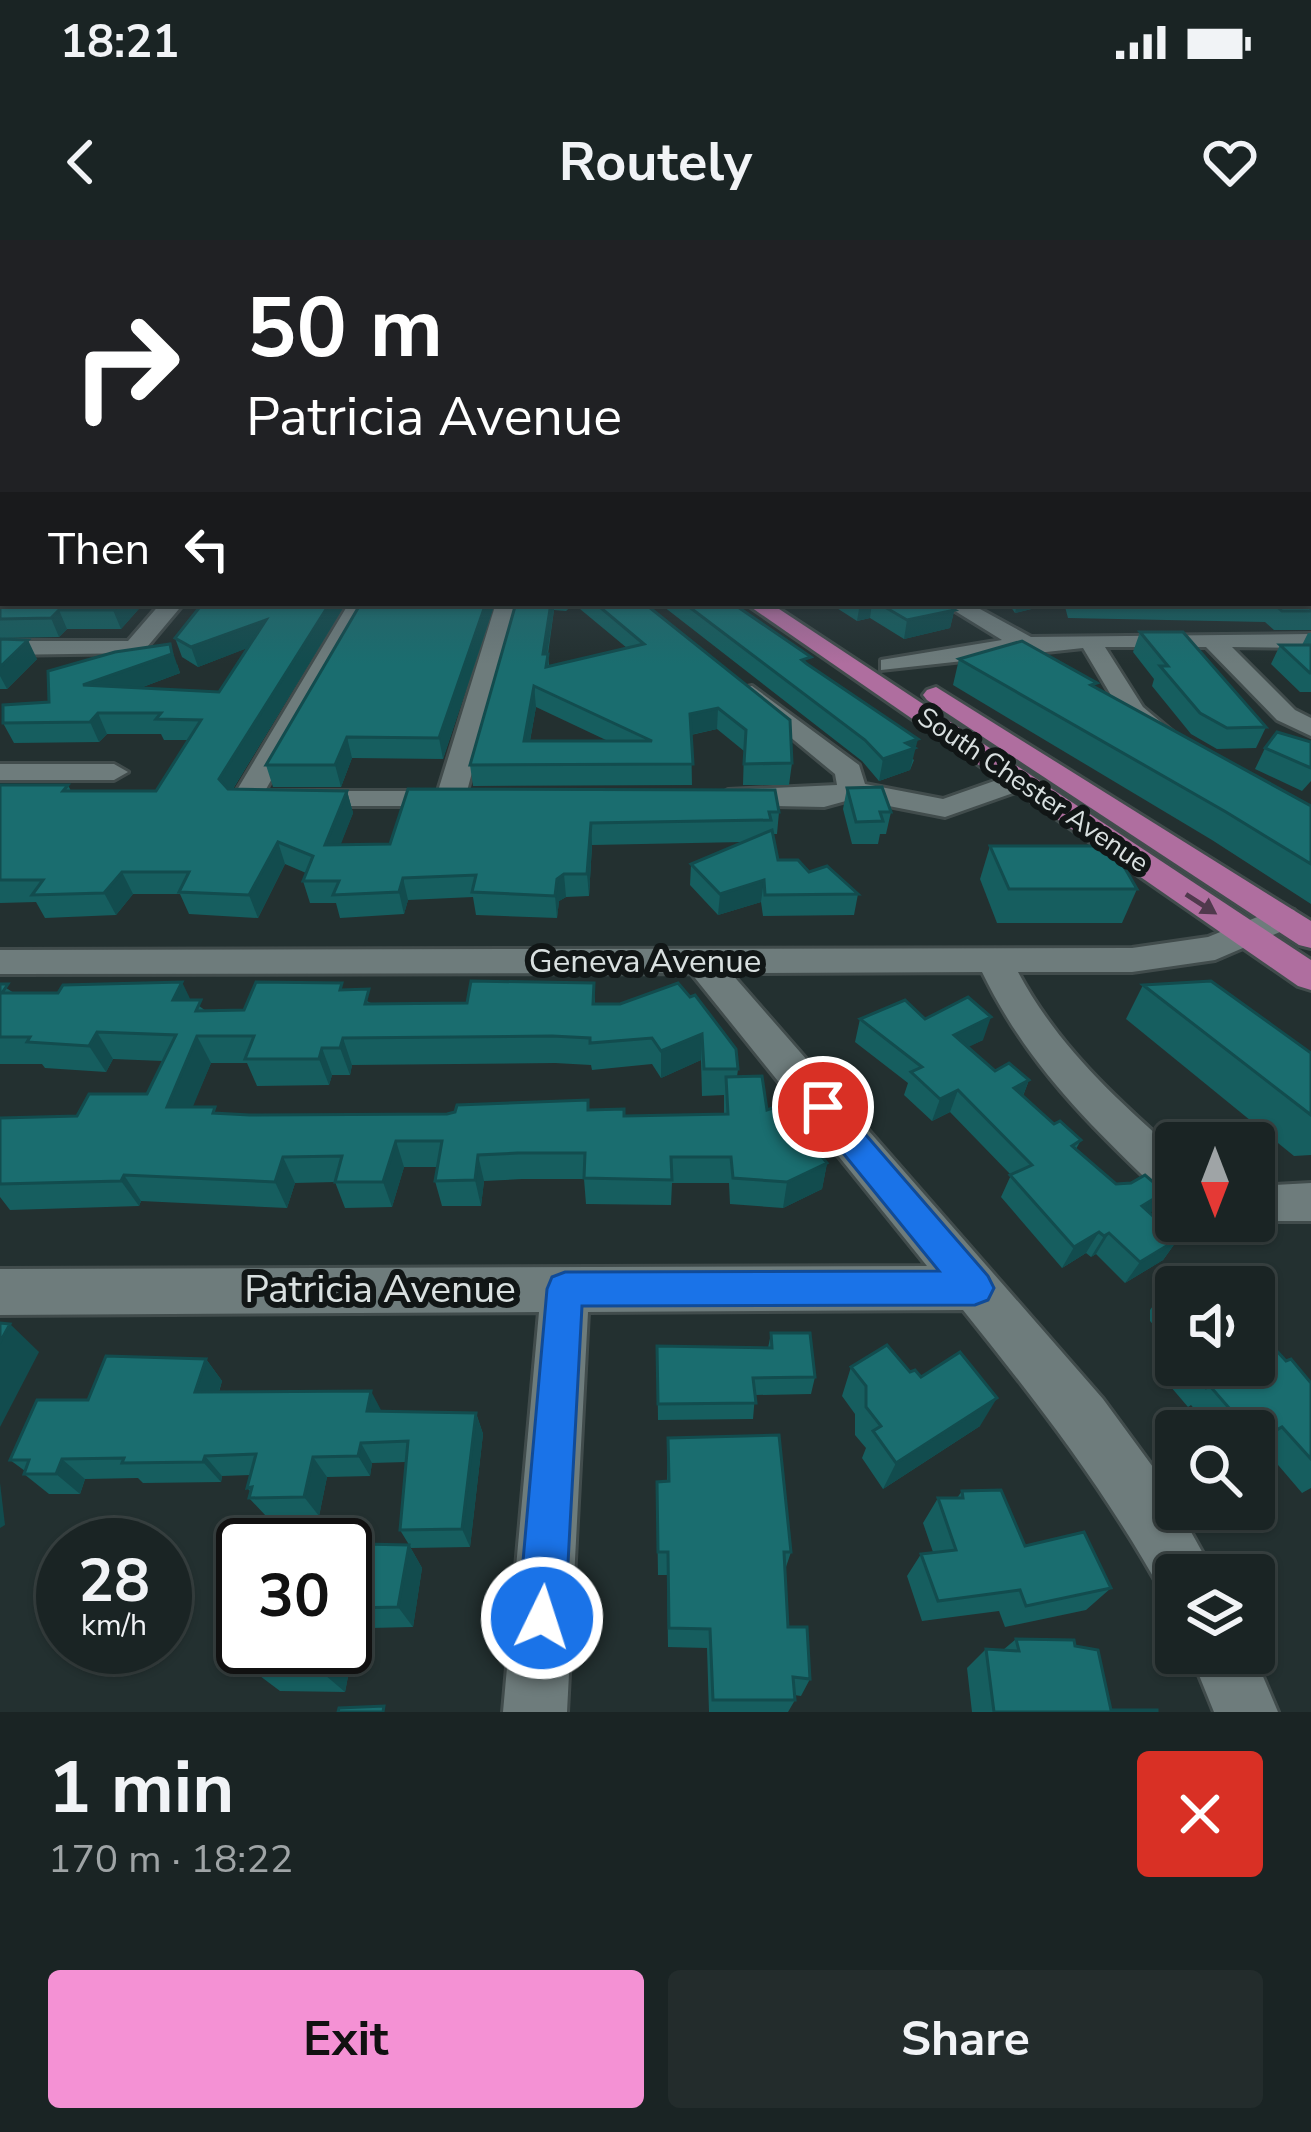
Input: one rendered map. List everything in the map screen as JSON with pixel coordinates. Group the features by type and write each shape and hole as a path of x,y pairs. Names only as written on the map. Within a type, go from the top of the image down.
{"main road":[{"name":"South Chester Avenue","path":"761,606 1311,976"},
{"name":"South Chester Avenue","path":"798,606 1296,927"}],"street":[{"path":"0,648 134,648 170,606"},
{"path":"232,828 358,606"},
{"path":"450,800 506,606"},
{"path":"958,606 1023,642"},
{"path":"1090,640 1133,712 1150,728 1191,751"},
{"path":"1212,640 1286,715 1311,728"},
{"path":"890,665 967,648 1023,642 1311,640"},
{"path":"727,673 849,771 852,790"},
{"path":"0,772 114,772"},
{"path":"707,799 824,798 852,790 945,808 1017,782"},
{"path":"246,800 520,800"},
{"name":"Geneva Avenue","path":"0,962 1147,959 1296,927"},
{"path":"1147,959 1182,983"},
{"path":"701,961 1084,1418 1141,1498 1173,1554"},
{"path":"994,961 1026,1023 1056,1060 1086,1096 1155,1159"},
{"path":"1275,1204 1311,1202"},
{"name":"Patricia Avenue","path":"0,1292 975,1288"},
{"path":"535,1712 565,1289"},
{"path":"1230,1674 1246,1712"}],"building":[{"path":"0,606 117,606 113,610 59,610 51,618 0,619"},
{"path":"201,606 328,606 219,779 228,789 347,791 325,845 390,844 408,789 775,790 779,812 769,812 771,820 591,823 587,874 564,874 557,879 555,896 472,892 476,875 403,878 399,892 333,895 339,881 303,881 313,856 278,842 249,895 179,892 189,872 122,872 104,893 32,895 43,880 0,880 0,785 156,791 201,720 156,719 161,713 98,713 90,722 3,723 3,705 49,702 48,671 115,652 170,644 172,654 83,685 219,692 266,620 191,647 175,638"},
{"path":"359,606 485,606 439,738 347,737 335,765 266,765"},
{"path":"515,606 551,606 543,654 548,654 546,667 644,644 599,606 648,606 790,720 792,763 744,764 746,730 718,708 690,714 693,764 470,765","holes":["534,686 652,741 524,741"]},
{"path":"688,606 736,606 811,657 802,660 807,664 918,739 906,743 915,748 883,759 865,740"},
{"path":"883,606 948,606 955,610 907,620"},
{"path":"1276,606 1311,606 1311,611 1282,611"},
{"path":"1140,632 1183,632 1266,727 1227,728 1200,713 1160,666 1168,666"},
{"path":"0,639 28,640 0,667"},
{"path":"1022,641 1097,683 1091,685 1311,806 1311,864 959,659"},
{"path":"1280,645 1311,645 1311,673 1310,673"},
{"path":"1277,732 1311,742 1311,768 1265,748"},
{"path":"882,787 891,812 880,812 883,821 856,822 847,788"},
{"path":"772,830 778,860 798,860 809,872 827,866 858,894 765,895 764,880 720,894 691,864"},
{"path":"990,846 1112,846 1137,889 1009,889"},
{"path":"471,981 594,983 593,1004 620,1004 678,983 690,997 695,995 736,1049 738,1069 704,1069 702,1034 661,1051 652,1038 590,1043 590,1038 552,1036 343,1038 340,1048 322,1048 319,1059 245,1059 254,1036 197,1036 167,1107 215,1107 213,1113 250,1115 447,1114 455,1112 457,1105 588,1100 588,1110 624,1109 624,1116 728,1114 726,1077 762,1076 767,1110 781,1105 827,1163 787,1182 733,1178 731,1157 671,1157 672,1180 584,1178 585,1153 518,1153 478,1155 475,1180 435,1181 442,1141 396,1141 383,1182 335,1182 342,1156 283,1157 275,1182 124,1175 121,1181 0,1184 0,1118 77,1116 89,1094 147,1094 176,1035 97,1032 89,1046 0,1037 0,984 8,984 2,993 58,993 63,985 182,982 173,1000 201,1000 196,1011 244,1010 256,982 342,983 340,990 369,989 365,1004 467,1003"},
{"path":"1211,981 1311,1053 1311,1115 1143,985"},
{"path":"968,997 991,1017 954,1035 995,1071 1009,1063 1029,1080 1014,1088 1054,1124 1060,1121 1081,1140 1072,1146 1116,1184 1145,1175 1155,1184 1155,1198 1142,1206 1155,1218 1155,1242 1173,1242 1140,1262 1109,1233 1099,1232 1074,1247 1010,1175 1032,1165 958,1090 940,1099 911,1072 922,1067 860,1019 905,1000 925,1019"},
{"path":"0,1323 10,1324 0,1342"},
{"path":"771,1333 810,1333 815,1377 753,1378 756,1403 658,1404 657,1346 772,1348"},
{"path":"887,1345 910,1372 915,1370 921,1377 960,1352 997,1398 896,1463 873,1431 881,1426 866,1407 866,1386 851,1367"},
{"path":"1275,1349 1286,1361 1291,1359 1311,1383 1311,1459 1282,1427 1275,1431 1275,1410 1231,1410 1210,1386 1275,1386"},
{"path":"106,1356 206,1359 195,1392 371,1391 367,1411 476,1413 462,1529 400,1530 408,1441 361,1443 358,1456 313,1457 304,1497 249,1498 256,1454 205,1456 203,1462 62,1459 56,1474 24,1474 29,1460 10,1460 37,1400 88,1400"},
{"path":"779,1435 791,1552 784,1552 788,1627 807,1627 810,1679 793,1677 795,1700 713,1700 710,1629 669,1628 668,1552 658,1552 657,1482 669,1481 668,1438"},
{"path":"1001,1490 1025,1546 1084,1532 1111,1588 1026,1606 1020,1590 938,1601 921,1554 956,1550 938,1498 963,1498 962,1491"},
{"path":"372,1544 409,1545 398,1607 372,1608"},
{"path":"1016,1639 1074,1640 1075,1646 1098,1650 1111,1710 1157,1712 994,1712 986,1649 1019,1651"},
{"path":"384,1706 383,1712 338,1712 339,1708"}],"route":[{"path":"542,1618 565,1289 975,1288 823,1107"}]}
